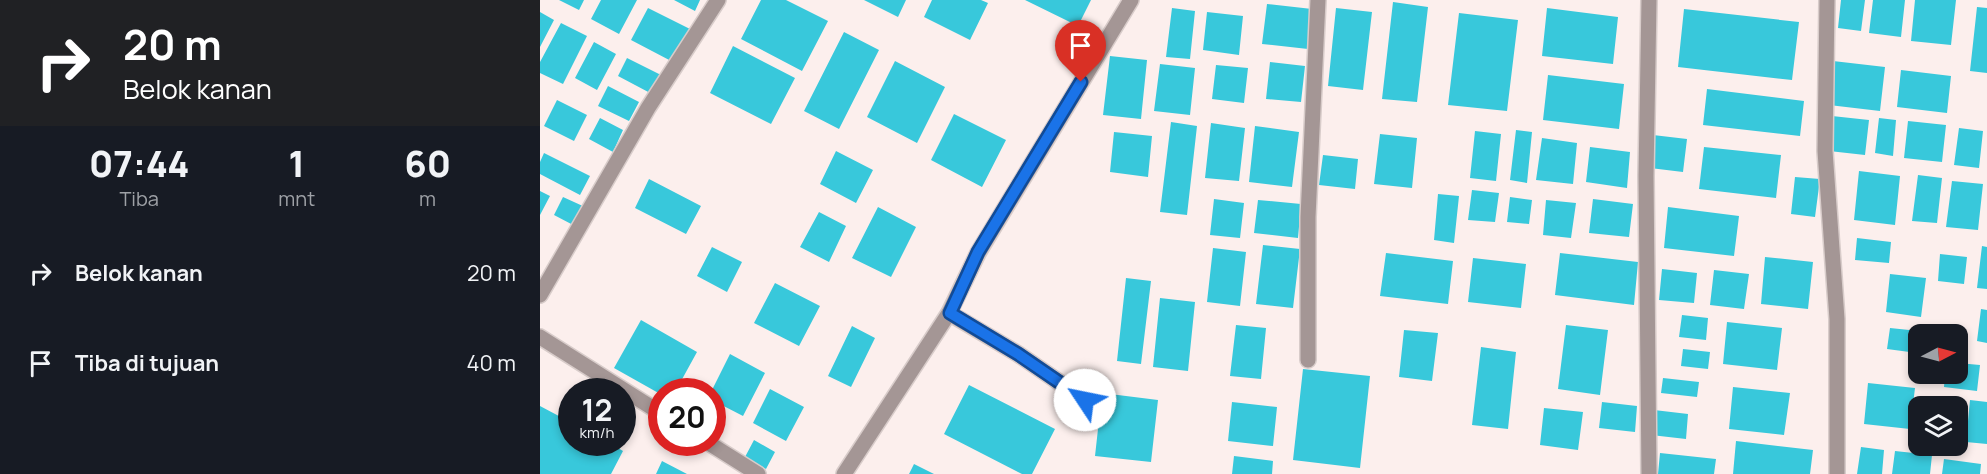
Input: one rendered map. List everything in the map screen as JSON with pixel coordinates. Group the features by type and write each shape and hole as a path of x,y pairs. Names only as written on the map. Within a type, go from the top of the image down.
{"street":[{"path":"540,295 648,108 718,0"},
{"path":"844,474 950,313 978,252 1131,0"},
{"path":"1308,360 1308,217 1318,0"},
{"path":"1649,0 1646,176 1649,474"},
{"path":"1827,0 1825,150 1837,319 1837,474"},
{"path":"950,313 1018,354 1085,400"},
{"path":"540,338 648,405"},
{"path":"726,454 758,474"}],"building":[{"path":"559,0 584,0 579,10"},
{"path":"601,0 637,0 619,34 591,19"},
{"path":"674,0 700,0 695,11"},
{"path":"761,0 786,0 828,21 802,71 741,39"},
{"path":"864,0 906,0 898,17"},
{"path":"932,0 981,0 988,3 970,40 924,17"},
{"path":"1025,0 1091,0 1078,26"},
{"path":"1841,0 1865,0 1861,31 1838,28"},
{"path":"1873,0 1905,0 1901,37 1869,33"},
{"path":"1915,0 1956,0 1951,45 1911,41"},
{"path":"1393,2 1428,7 1417,102 1382,99"},
{"path":"1267,4 1312,9 1308,49 1262,44"},
{"path":"1977,7 1987,8 1987,73 1970,71"},
{"path":"648,8 690,29 673,62 631,40"},
{"path":"1172,8 1195,11 1190,59 1166,57"},
{"path":"1336,8 1372,12 1363,90 1328,86"},
{"path":"1547,8 1618,17 1613,64 1542,56"},
{"path":"1684,9 1799,22 1792,80 1678,67"},
{"path":"540,12 554,20 540,47"},
{"path":"1207,12 1243,16 1239,55 1203,50"},
{"path":"1459,13 1518,20 1507,111 1448,105"},
{"path":"561,23 587,36 563,84 540,73 540,62"},
{"path":"844,32 879,50 839,129 804,111"},
{"path":"594,42 616,54 597,90 575,78"},
{"path":"733,46 795,78 771,124 710,93"},
{"path":"1110,56 1147,60 1141,119 1103,115"},
{"path":"627,58 661,75 652,94 618,76"},
{"path":"895,61 945,87 917,143 867,117"},
{"path":"1833,61 1885,67 1880,111 1829,105"},
{"path":"1270,62 1305,66 1301,102 1266,99"},
{"path":"1160,64 1195,68 1190,115 1154,111"},
{"path":"1216,65 1248,68 1244,103 1212,99"},
{"path":"1901,70 1951,76 1947,113 1897,107"},
{"path":"1548,75 1624,84 1619,129 1543,120"},
{"path":"608,86 639,102 629,121 598,106"},
{"path":"1707,89 1804,101 1800,136 1703,125"},
{"path":"557,100 587,115 574,141 544,126"},
{"path":"954,114 1006,140 982,187 931,160"},
{"path":"1832,116 1869,120 1865,155 1829,151"},
{"path":"600,118 623,130 613,152 589,139"},
{"path":"1879,118 1896,120 1893,156 1875,153"},
{"path":"1908,121 1946,125 1942,162 1904,158"},
{"path":"1171,122 1197,126 1187,215 1160,212"},
{"path":"1211,123 1245,128 1239,181 1205,178"},
{"path":"1255,126 1299,132 1292,187 1249,182"},
{"path":"1959,128 1983,131 1979,168 1954,165"},
{"path":"1516,130 1532,132 1527,183 1510,180"},
{"path":"1475,131 1501,134 1496,181 1470,178"},
{"path":"1114,132 1152,136 1148,177 1110,172"},
{"path":"1380,134 1417,138 1412,188 1374,184"},
{"path":"1653,135 1687,139 1683,172 1650,168"},
{"path":"1542,138 1577,143 1573,184 1536,180"},
{"path":"1590,147 1630,152 1627,188 1586,182"},
{"path":"1704,147 1781,155 1776,198 1699,189"},
{"path":"836,151 873,170 856,203 820,184"},
{"path":"544,153 590,176 580,195 540,174 540,162"},
{"path":"1323,155 1358,159 1355,189 1319,185"},
{"path":"1859,171 1900,176 1895,225 1854,220"},
{"path":"1918,175 1942,178 1937,223 1912,221"},
{"path":"1795,177 1820,179 1815,217 1791,214"},
{"path":"649,179 701,206 686,234 635,208"},
{"path":"1952,181 1983,184 1978,230 1946,227"},
{"path":"1472,190 1499,193 1495,222 1468,220"},
{"path":"540,191 550,196 540,215"},
{"path":"1438,194 1459,196 1454,243 1434,240"},
{"path":"563,197 585,207 575,226 554,215"},
{"path":"1510,197 1532,200 1529,224 1507,222"},
{"path":"1214,199 1244,203 1240,238 1210,235"},
{"path":"1593,199 1633,204 1629,237 1589,233"},
{"path":"1258,200 1301,204 1298,238 1254,233"},
{"path":"1546,200 1576,203 1571,238 1543,235"},
{"path":"878,207 916,227 891,277 852,258"},
{"path":"1668,207 1739,216 1734,256 1664,248"},
{"path":"819,212 846,226 829,262 800,247"},
{"path":"1857,238 1891,242 1889,263 1855,260"},
{"path":"1263,245 1300,249 1293,308 1256,304"},
{"path":"1982,246 1987,247 1987,289 1977,288"},
{"path":"712,247 742,262 727,292 697,276"},
{"path":"1213,248 1246,252 1240,306 1207,302"},
{"path":"1386,253 1453,261 1448,304 1380,296"},
{"path":"1560,253 1638,262 1634,305 1555,295"},
{"path":"1940,254 1967,257 1964,284 1938,281"},
{"path":"1765,257 1813,262 1808,309 1761,304"},
{"path":"1473,258 1526,264 1521,308 1468,302"},
{"path":"1662,269 1697,273 1694,303 1659,300"},
{"path":"1714,270 1749,274 1744,309 1710,305"},
{"path":"1890,274 1926,278 1921,317 1886,312"},
{"path":"1126,278 1151,281 1141,364 1117,361"},
{"path":"775,283 820,306 799,346 754,323"},
{"path":"1160,298 1195,302 1188,371 1153,367"},
{"path":"1981,309 1987,310 1987,343 1977,341"},
{"path":"1682,315 1708,318 1706,340 1679,337"},
{"path":"641,320 697,352 683,378 648,378 648,387 636,380 636,378 614,368"},
{"path":"1727,322 1782,328 1777,370 1723,364"},
{"path":"1236,325 1266,328 1261,379 1230,376"},
{"path":"1566,325 1608,330 1600,395 1558,389"},
{"path":"852,326 875,338 851,387 828,376"},
{"path":"1890,328 1908,330 1908,352 1887,349"},
{"path":"1404,330 1438,333 1432,381 1399,377"},
{"path":"1481,347 1516,352 1508,429 1472,425"},
{"path":"1683,349 1710,352 1708,369 1681,366"},
{"path":"730,354 765,373 743,416 726,407 726,378 718,378"},
{"path":"1968,364 1980,365 1977,391 1944,387 1944,384 1968,384"},
{"path":"1303,369 1370,376 1360,468 1293,460"},
{"path":"1663,378 1699,382 1697,397 1661,393"},
{"path":"1868,383 1915,388 1914,396 1908,396 1908,429 1864,424"},
{"path":"969,385 1055,429 1032,474 1022,474 944,434"},
{"path":"1733,387 1790,393 1784,435 1729,429"},
{"path":"770,389 804,407 786,441 753,423"},
{"path":"1102,393 1158,400 1151,462 1095,456"},
{"path":"1970,400 1987,402 1987,444 1968,442"},
{"path":"1232,402 1277,407 1273,446 1228,441"},
{"path":"1602,402 1637,406 1635,432 1599,428"},
{"path":"540,406 558,416 558,456 620,456 611,474 540,474"},
{"path":"1544,408 1583,412 1578,450 1540,445"},
{"path":"1654,410 1688,414 1686,439 1651,435"},
{"path":"754,440 775,452 766,469 745,457"},
{"path":"1736,441 1813,450 1810,474 1733,474"},
{"path":"1861,447 1884,450 1882,474 1857,474"},
{"path":"1895,451 1908,452 1908,456 1932,456 1930,474 1892,474"},
{"path":"1660,453 1716,459 1714,474 1658,474"},
{"path":"1234,456 1273,461 1272,474 1232,474"},
{"path":"1944,459 1981,464 1980,474 1942,474"},
{"path":"662,461 687,474 656,474"},
{"path":"914,464 934,474 909,474"}],"route":[{"path":"1081,82 978,252 950,313 1018,354 1085,400"}]}
